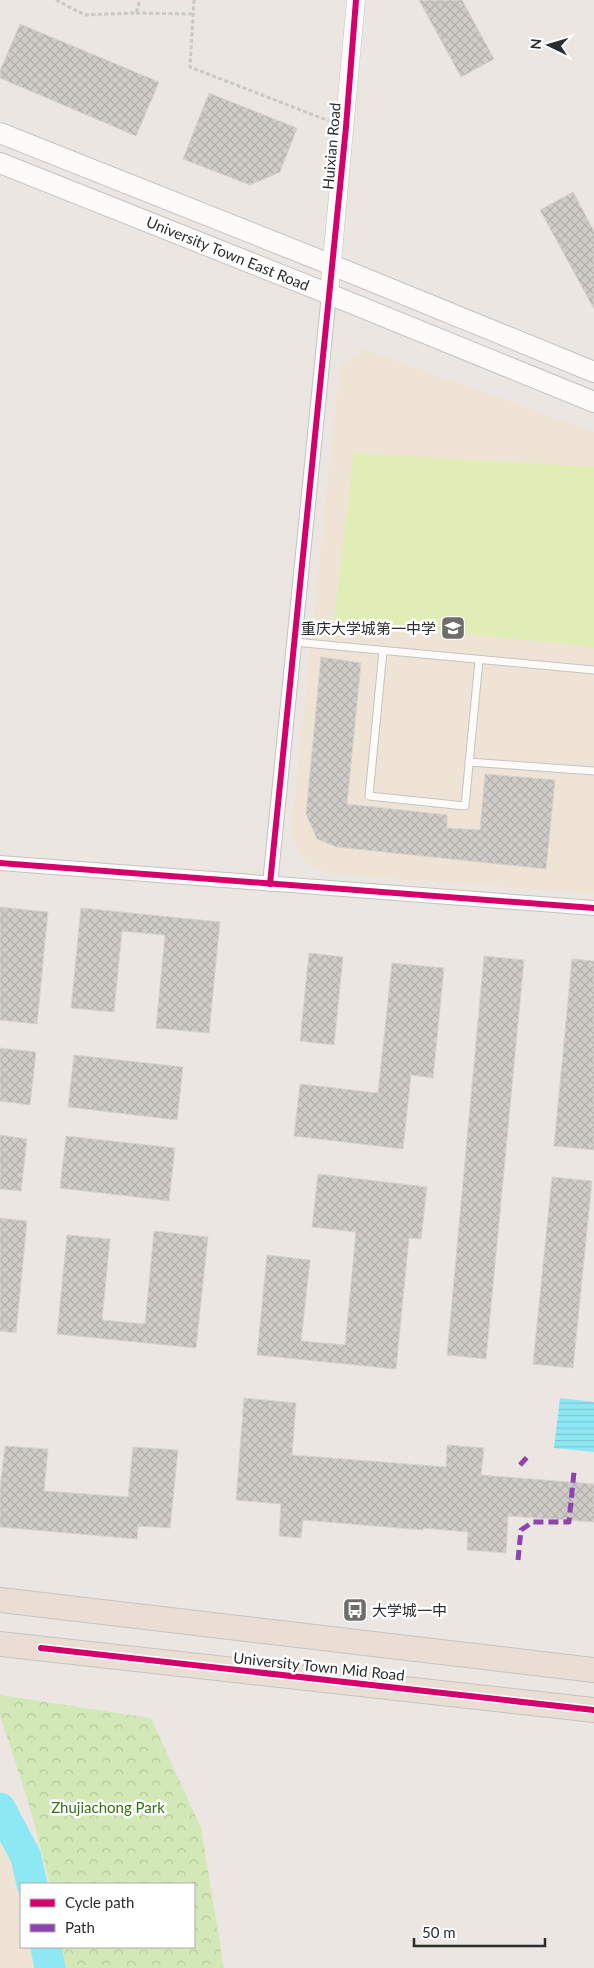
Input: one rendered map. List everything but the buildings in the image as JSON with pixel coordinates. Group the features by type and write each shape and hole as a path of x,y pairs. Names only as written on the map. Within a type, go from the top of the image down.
{"highway":[{"name":"University Town Mid Road","path":"0,1600 594,1670"},
{"name":"University Town Mid Road","path":"0,1644 594,1710"}],"main road":[{"name":"University Town East Road","path":"0,133 594,372"},
{"name":"University Town East Road","path":"0,163 594,402"}],"street":[{"name":"Huixian Road","path":"329,294 346,127 356,0"},
{"path":"270,884 329,294"},
{"path":"0,863 594,908"}],"lane":[{"path":"294,642 594,670"},
{"path":"383,651 369,796 465,806 479,660"},
{"path":"469,762 594,771"}],"path":[{"path":"56,0 85,15 192,14"},
{"path":"136,14 140,0"},
{"path":"194,0 190,67 346,127"}],"shaded area":[{"name":"重庆大学城第一中学","path":"363,349 594,432 594,894 332,874 313,868 301,857 294,842 292,823 340,366"},
{"path":"0,1829 16,1858 21,1883 20,1948 35,1948 39,1968 0,1968"}],"green space":[{"path":"354,453 594,467 594,647 334,620"},
{"name":"Zhujiachong Park","path":"0,1695 151,1718 201,1828 224,1968 66,1968 62,1948 195,1948 195,1883 50,1883 31,1811 0,1715"}],"water":[{"path":"560,1398 594,1402 594,1452 554,1448"}],"waterway":[{"path":"0,1808 26,1857 32,1883"},
{"path":"46,1948 50,1968"}],"marked path":[{"path":"520,1465 530,1454"},
{"path":"518,1560 521,1530 533,1522 569,1522 574,1472"}],"cycle path":[{"path":"270,884 346,127 356,0"},
{"path":"0,863 594,908"},
{"path":"41,1648 594,1710"}],"place":[{"name":"重庆大学城第一中学","path":"453,628"},
{"name":"大学城一中","path":"355,1610"}]}
